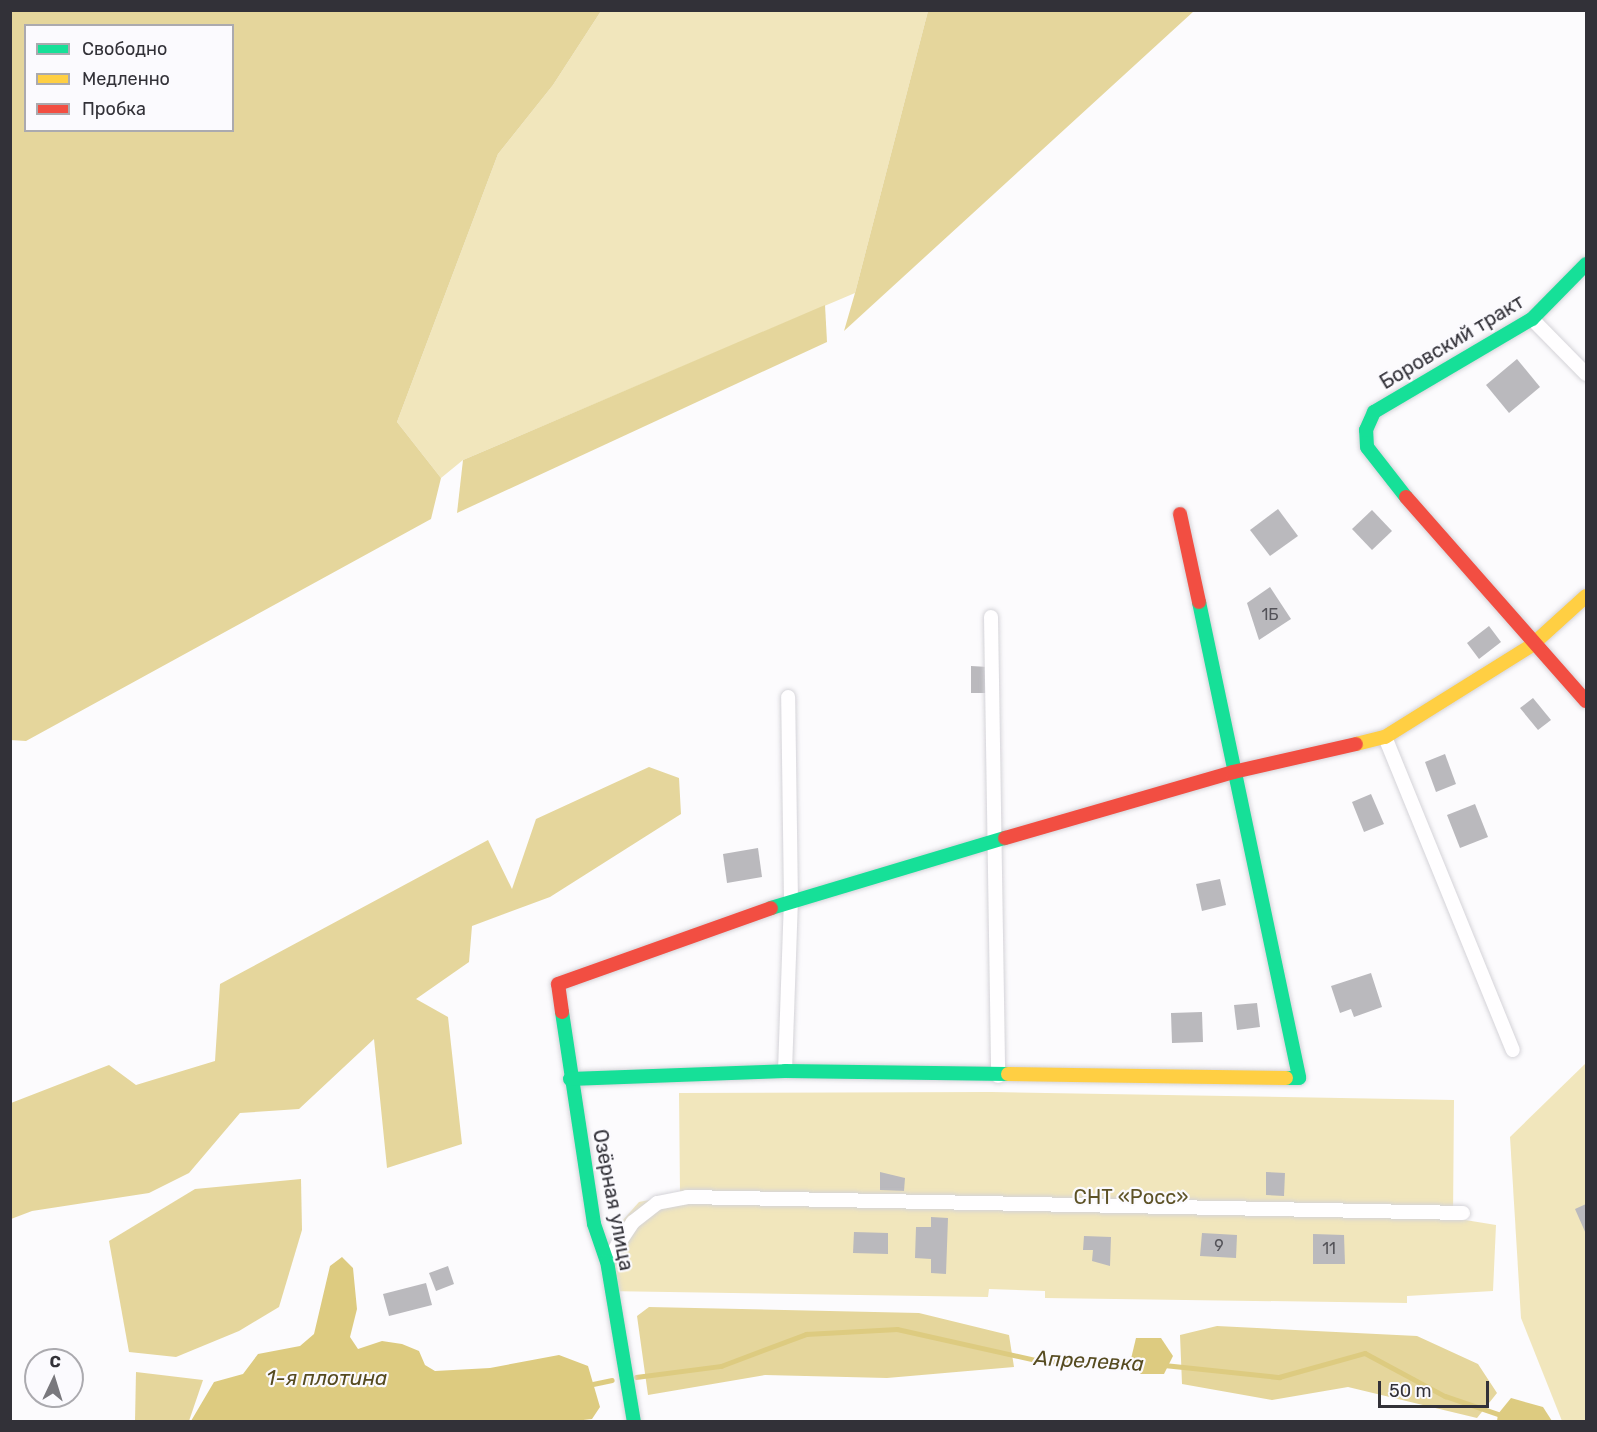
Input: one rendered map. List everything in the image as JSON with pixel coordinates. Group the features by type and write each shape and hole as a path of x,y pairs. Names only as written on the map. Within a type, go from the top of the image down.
{"street":[{"name":"Боровский тракт","path":"1532,645 1387,474 1367,447 1366,430 1374,412 1532,320 1587,264"},
{"path":"1532,320 1587,374"},
{"path":"570,1079 785,1071 998,1077 1299,1078 1180,514"},
{"path":"791,901 996,845 1233,772 1385,737 1532,645 1587,596"},
{"path":"991,617 998,1077"},
{"path":"1532,645 1587,701"},
{"path":"785,1071 791,901 788,697"},
{"path":"1385,737 1514,1050"},
{"name":"Озёрная улица","path":"634,1422 621,1363 607,1261 594,1224 570,1079 558,984 791,901"},
{"path":"607,1261 641,1216 657,1203 687,1197 1463,1213"}],"green space":[{"path":"601,11 928,11 855,293 463,460 441,478 397,422 498,154 553,85"},
{"path":"1586,1063 1586,1421 1562,1421 1521,1318 1510,1137"},
{"name":"СНТ «Росс»","path":"991,1092 1454,1100 1453,1218 1496,1225 1493,1291 1407,1296 1407,1303 1045,1298 1045,1291 989,1289 988,1297 605,1291 616,1228 639,1202 680,1194 679,1093"}],"shaded area":[{"path":"10,11 601,11 553,85 498,154 397,422 441,478 431,519 26,741 10,740"},
{"path":"928,11 1194,11 844,331 855,293"},
{"path":"825,305 827,342 457,513 463,460"},
{"path":"649,767 679,778 681,814 550,897 472,926 469,962 416,999 448,1017 462,1144 387,1168 374,1039 299,1109 240,1113 189,1173 149,1193 32,1211 11,1219 11,1103 109,1065 136,1085 215,1061 220,984 488,840 512,889 536,819"},
{"path":"301,1179 302,1230 279,1307 239,1331 176,1357 129,1352 109,1241 195,1189"},
{"path":"649,1307 919,1313 1009,1335 1014,1367 887,1378 765,1375 648,1395 637,1316"},
{"path":"1217,1326 1417,1336 1478,1364 1497,1393 1477,1418 1348,1387 1272,1400 1182,1384 1180,1335"},
{"path":"136,1372 203,1380 189,1421 135,1421"}],"water":[{"name":"1-я плотина","path":"342,1257 353,1268 357,1309 350,1337 358,1349 382,1341 402,1344 419,1351 425,1365 435,1371 490,1368 559,1355 588,1366 600,1407 592,1419 566,1422 191,1421 214,1382 243,1374 258,1354 300,1346 314,1334 330,1266"},
{"path":"1136,1338 1161,1338 1173,1356 1164,1374 1141,1374 1130,1363"},
{"path":"1511,1398 1543,1407 1552,1421 1497,1421 1498,1414"}],"building":[{"path":"1517,359 1540,387 1509,413 1486,385"},
{"path":"1278,509 1298,536 1270,556 1250,530"},
{"path":"1372,510 1392,531 1372,550 1352,529"},
{"path":"1270,587 1291,619 1259,640 1247,603"},
{"path":"1489,626 1501,642 1479,659 1467,643"},
{"path":"971,666 988,667 988,693 971,693"},
{"path":"1533,698 1551,720 1538,730 1520,708"},
{"path":"1445,754 1456,784 1436,792 1425,762"},
{"path":"1371,794 1384,824 1364,832 1352,802"},
{"path":"1475,804 1488,837 1460,848 1447,815"},
{"path":"758,848 762,877 727,883 723,854"},
{"path":"1220,879 1226,905 1202,911 1196,884"},
{"path":"1371,973 1382,1007 1354,1017 1351,1009 1340,1013 1331,986"},
{"path":"1257,1003 1260,1027 1237,1030 1234,1005"},
{"path":"1202,1012 1203,1042 1172,1043 1171,1013"},
{"path":"880,1172 905,1178 904,1191 880,1190"},
{"path":"1266,1172 1285,1173 1284,1196 1266,1195"},
{"path":"1586,1204 1586,1234 1575,1209"},
{"path":"931,1217 948,1218 946,1274 931,1273 931,1259 915,1258 916,1227 931,1227"},
{"path":"854,1232 888,1233 888,1254 853,1253"},
{"path":"1202,1233 1237,1235 1236,1258 1200,1256"},
{"path":"1313,1234 1344,1235 1345,1264 1313,1264"},
{"path":"1084,1236 1111,1237 1110,1266 1092,1261 1093,1250 1083,1250"},
{"path":"448,1266 454,1284 436,1291 429,1273"},
{"path":"426,1283 432,1305 389,1316 383,1294"}],"waterway":[{"name":"Апрелевка","path":"636,1377 721,1366 806,1334 897,1329 1040,1361 1135,1363"},
{"name":"Апрелевка","path":"1164,1365 1279,1377 1365,1353 1445,1396 1498,1414"},
{"path":"593,1384 612,1380"}],"traffic: fast":[{"path":"1406,497 1367,447 1366,430 1374,412 1532,319 1586,264"},
{"path":"1199,602 1299,1078 1286,1078"},
{"path":"771,908 1005,838"},
{"path":"562,1012 594,1224 607,1261 634,1422"},
{"path":"570,1079 785,1071 1008,1074"}],"traffic: slow":[{"path":"1356,744 1385,737 1532,645 1586,596"},
{"path":"1008,1074 1286,1078"}],"traffic: jam":[{"path":"1406,497 1586,701"},
{"path":"1180,514 1199,602"},
{"path":"1005,838 1233,772 1356,744"},
{"path":"562,1012 558,984 771,908"}]}
